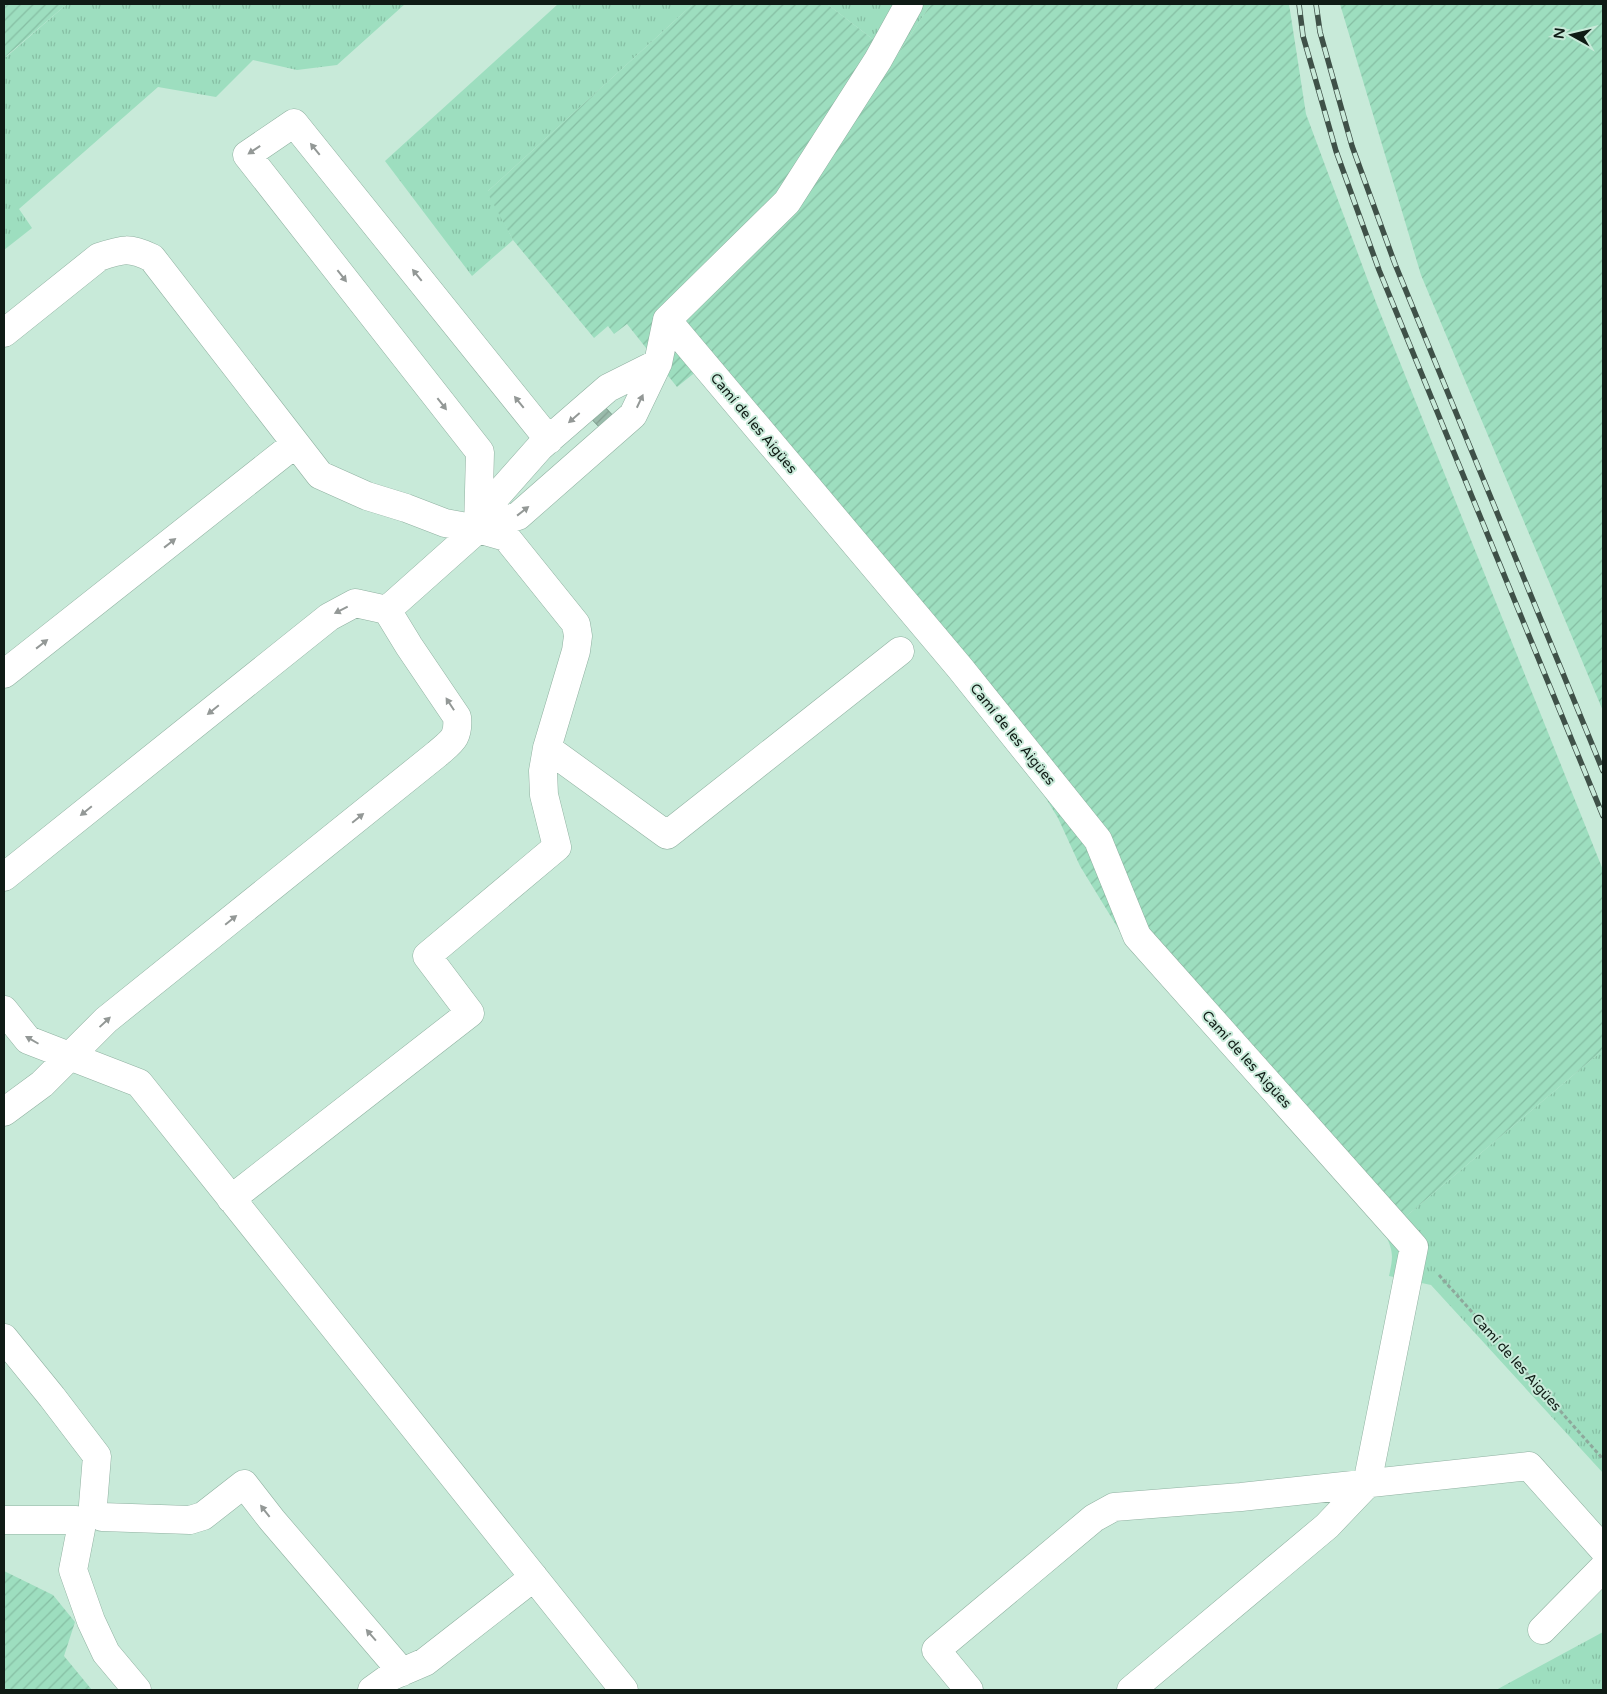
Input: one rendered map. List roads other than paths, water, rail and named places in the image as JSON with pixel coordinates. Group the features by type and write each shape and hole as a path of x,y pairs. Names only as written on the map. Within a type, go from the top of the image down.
{"street":[{"path":"478,529 518,516 633,416 658,363 667,320 787,202 878,60 909,4"},
{"path":"478,529 480,452 247,155 294,124 549,440"},
{"path":"4,333 99,257 118,250 137,251 152,258 320,475 367,496 406,508 444,523 478,529 506,537 576,624 578,636 576,651 547,748 543,771 544,795 557,847 427,956 470,1013 231,1200"},
{"name":"Camí de les Aigües","path":"667,320 953,660 1098,840 1137,936 1414,1247 1367,1484"},
{"path":"387,610 478,529 493,500 540,447 608,388 658,363"},
{"path":"4,674 295,444"},
{"path":"4,877 329,617 355,604 387,610 457,717 458,728 455,738 106,1020 42,1084 4,1112"},
{"path":"547,748 667,835 900,651"},
{"path":"4,1010 28,1040 139,1083 624,1690"},
{"path":"4,1338 97,1456 88,1518 74,1570 106,1654 137,1690"},
{"path":"968,1690 936,1650 1094,1518 1114,1507 1241,1497 1529,1466 1603,1549"},
{"path":"4,1520 88,1518 190,1520 204,1516 244,1484 272,1520 402,1672"},
{"path":"1131,1690 1327,1526 1367,1484"},
{"path":"1542,1630 1603,1568"},
{"path":"372,1690 390,1677 425,1662 534,1578"}],"railway":[{"path":"1299,4 1303,36 1336,151 1379,270 1603,816"},
{"path":"1316,4 1320,32 1352,146 1395,264 1603,771"}]}
